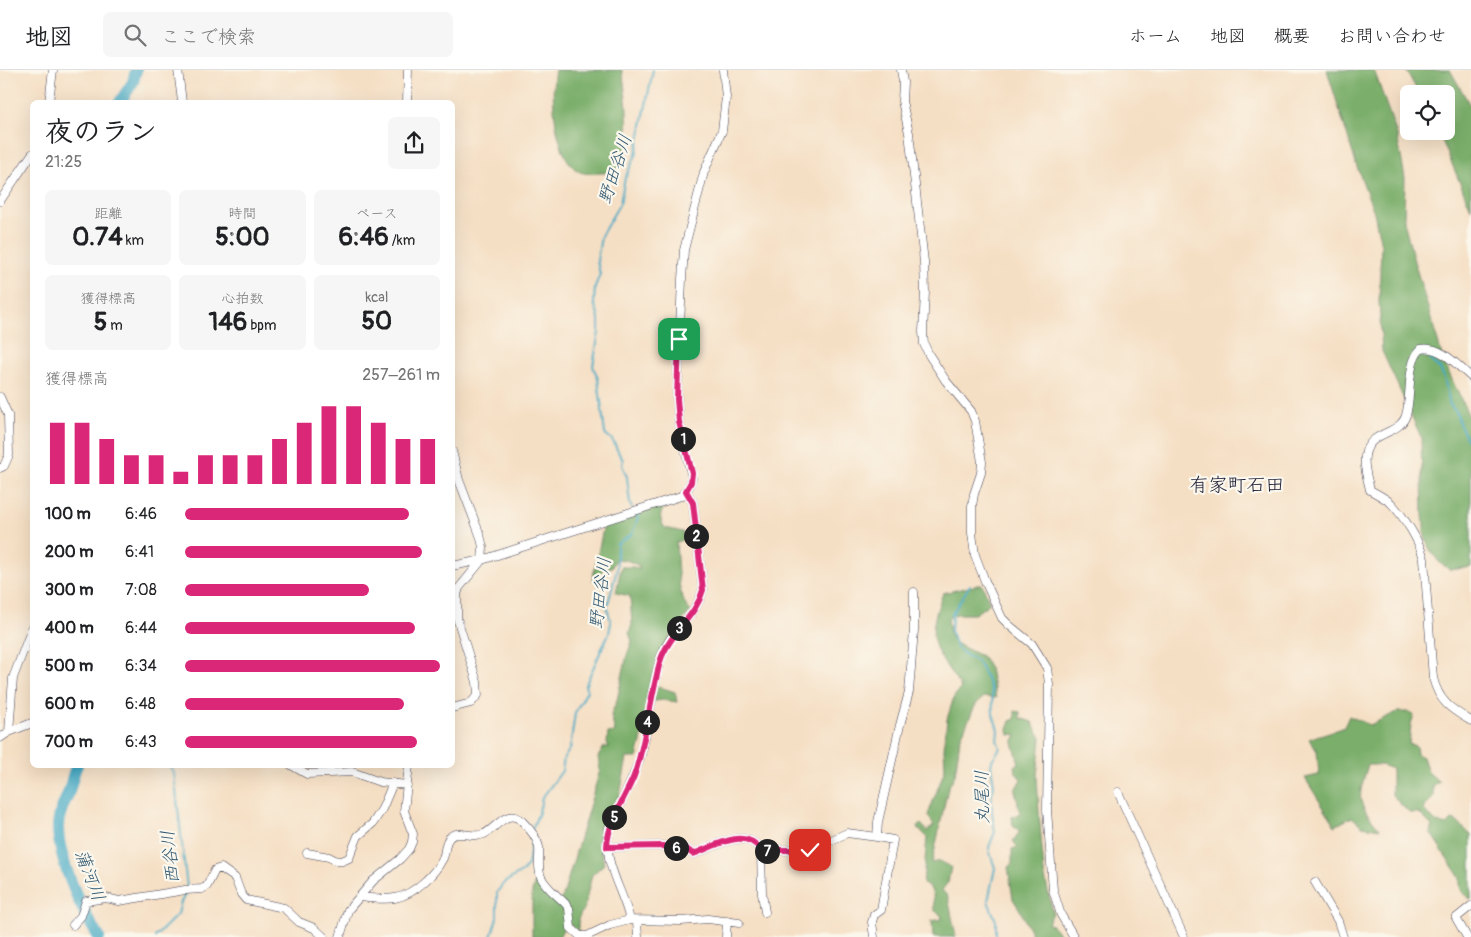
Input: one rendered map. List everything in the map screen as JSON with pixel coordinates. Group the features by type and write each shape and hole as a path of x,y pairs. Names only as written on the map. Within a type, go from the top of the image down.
{"street":[{"path":"48,100 53,70"},
{"path":"178,70 182,100"},
{"path":"407,100 408,70"},
{"path":"455,565 482,560 676,498 686,491 691,482 692,473 679,422 677,399 684,250 704,172 722,131 726,97 723,70"},
{"path":"901,70 903,82 902,101 909,133 924,262 925,292 922,332 924,344 946,381 971,411 975,420 982,462 972,506 972,533 978,564 1002,618 1032,644 1047,668 1049,684 1047,810 1053,890 1061,915 1074,937"},
{"path":"0,201 30,157"},
{"path":"1471,377 1446,356 1435,350 1421,349 1414,359 1407,414 1403,423 1398,428 1380,434 1366,450 1364,457 1370,490 1390,502 1402,517 1422,552 1433,678 1436,691 1450,707 1471,721"},
{"path":"0,397 8,415 9,455 4,466 0,468"},
{"path":"455,463 459,480 480,535 482,547 482,560 459,588 455,607"},
{"path":"638,937 609,862 607,847 610,828 633,777 643,748 651,700 662,656 676,632 700,602 703,590 693,503 686,491"},
{"path":"877,837 878,822 909,692 914,630 914,592"},
{"path":"455,616 478,688 478,695 471,703 455,707"},
{"path":"9,732 13,678 30,633"},
{"path":"0,738 9,732 30,724"},
{"path":"297,768 308,774 352,772 380,782 407,785"},
{"path":"340,937 348,910 373,881 409,849 412,834 404,811 409,768"},
{"path":"307,853 342,861 348,858 358,836 373,823 382,809 392,783"},
{"path":"1118,792 1184,937"},
{"path":"360,897 394,899 403,897 432,875 444,856 448,839 453,835 473,836 484,834 503,818 507,817 521,820 534,836 539,848 540,875 549,888 569,908 571,928 577,934 587,936 610,925 633,920 681,921 708,918 739,923"},
{"path":"761,850 810,850 848,833 893,840 881,910 874,915 872,922 874,937"},
{"path":"607,847 662,846 685,848 693,854 728,840 742,839 754,842 761,850 762,894 765,912"},
{"path":"73,925 81,916 86,901 106,898 119,901 202,889 207,886 215,870 221,868 235,878 241,894 246,900 284,908 298,922 314,928 324,937"},
{"path":"1315,882 1338,921 1343,937"},
{"path":"1467,937 1456,918 1471,906"},
{"path":"726,937 727,921"}],"green space":[{"path":"555,70 622,70 627,105 627,132 624,156 620,165 614,171 590,174 578,171 570,164 559,139 556,124 553,94"},
{"path":"1327,70 1374,70 1397,135 1405,178 1404,221 1414,261 1444,362 1471,421 1471,567 1450,570 1439,562 1430,550 1425,537 1421,437 1382,351 1379,301 1381,245 1374,212 1357,167"},
{"path":"1406,70 1450,70 1471,107 1471,209 1442,140 1455,140 1455,85 1414,85"},
{"path":"666,505 661,516 665,528 683,532 683,539 676,543 680,589 686,605 691,611 672,632 651,684 675,692 677,702 663,700 648,702 637,758 627,758 620,795 602,825 600,844 604,864 592,875 584,908 578,919 579,933 567,922 559,937 532,937 532,892 536,878 545,892 558,902 563,896 600,770 598,757 604,747 609,747 607,743 608,733 615,732 611,715 617,700 632,641 629,633 632,625 630,596 616,593 621,567 634,567 640,570 638,565 626,560 616,559 612,567 605,568 592,581 604,524"},
{"path":"982,584 990,603 975,614 957,614 948,618 950,635 955,643 983,657 990,669 996,698 984,697 976,704 960,739 955,775 948,788 932,863 940,861 951,867 948,882 942,890 948,897 956,937 933,937 932,921 942,919 941,915 934,910 933,894 929,886 923,884 927,837 917,827 921,824 927,831 934,826 928,815 945,769 944,748 947,719 954,697 961,688 938,653 933,634 934,623 943,593"},
{"path":"1015,711 1020,712 1020,718 1032,722 1041,738 1037,776 1044,873 1053,913 1048,923 1062,937 1033,937 1013,899 1008,867 1012,864 1012,849 1018,847 1013,841 1020,831 1013,826 1012,817 1020,813 1015,790 1021,779 1016,773 1015,766 1019,763 1013,743 1017,734 1009,735 1008,729 1010,721 1015,719"},
{"path":"1397,712 1409,712 1414,715 1409,744 1416,746 1417,754 1423,757 1428,772 1439,782 1433,786 1433,797 1423,809 1436,822 1446,825 1454,819 1471,835 1471,899 1465,895 1460,885 1460,878 1430,832 1432,826 1419,813 1409,813 1392,795 1392,769 1381,765 1368,765 1362,786 1361,800 1363,806 1380,829 1362,826 1352,817 1335,826 1305,778 1319,775 1317,751 1309,739 1344,727 1349,716 1370,725"}],"waterway":[{"name":"蒲河川","path":"121,100 133,82 136,70"},
{"name":"野田谷川","path":"632,508 627,477 622,465 623,460 612,440 605,434 598,379 593,366 599,332 599,318 594,303 595,287 600,274 597,261 601,236 620,203 625,178 636,155 653,70"},
{"path":"1428,354 1444,377 1450,405 1457,413 1459,423 1471,447"},
{"name":"野田谷川","path":"532,829 542,798 562,771 564,758 570,749 575,713 587,691 585,686 609,633 611,623 607,607 617,570 617,544 632,534 638,518 636,514"},
{"name":"丸尾川","path":"970,585 952,614 951,632 956,647 977,661 986,677 992,691 993,714 998,730 997,740 1000,748 992,760 991,766 994,786 992,812 995,832 989,847 995,868 988,901 996,921 996,937"},
{"name":"蒲河川","path":"76,768 59,817 59,840 66,869 78,899 99,937"},
{"name":"西谷川","path":"172,768 174,773 187,888"},
{"name":"野田谷川","path":"491,937 497,918 497,892 504,883 523,871 528,865 532,838"},
{"name":"西谷川","path":"155,937 178,914 186,893"}],"district":[{"name":"有家町石田","path":"1237,484"}],"route":[{"path":"679,339 677,399 679,422 692,473 691,482 686,491 693,503 703,590 700,602 676,632 662,656 651,700 643,748 633,777 610,828 607,847 632,845 662,846 685,848 693,854 728,840 742,839 754,842 761,850 810,850"}]}
